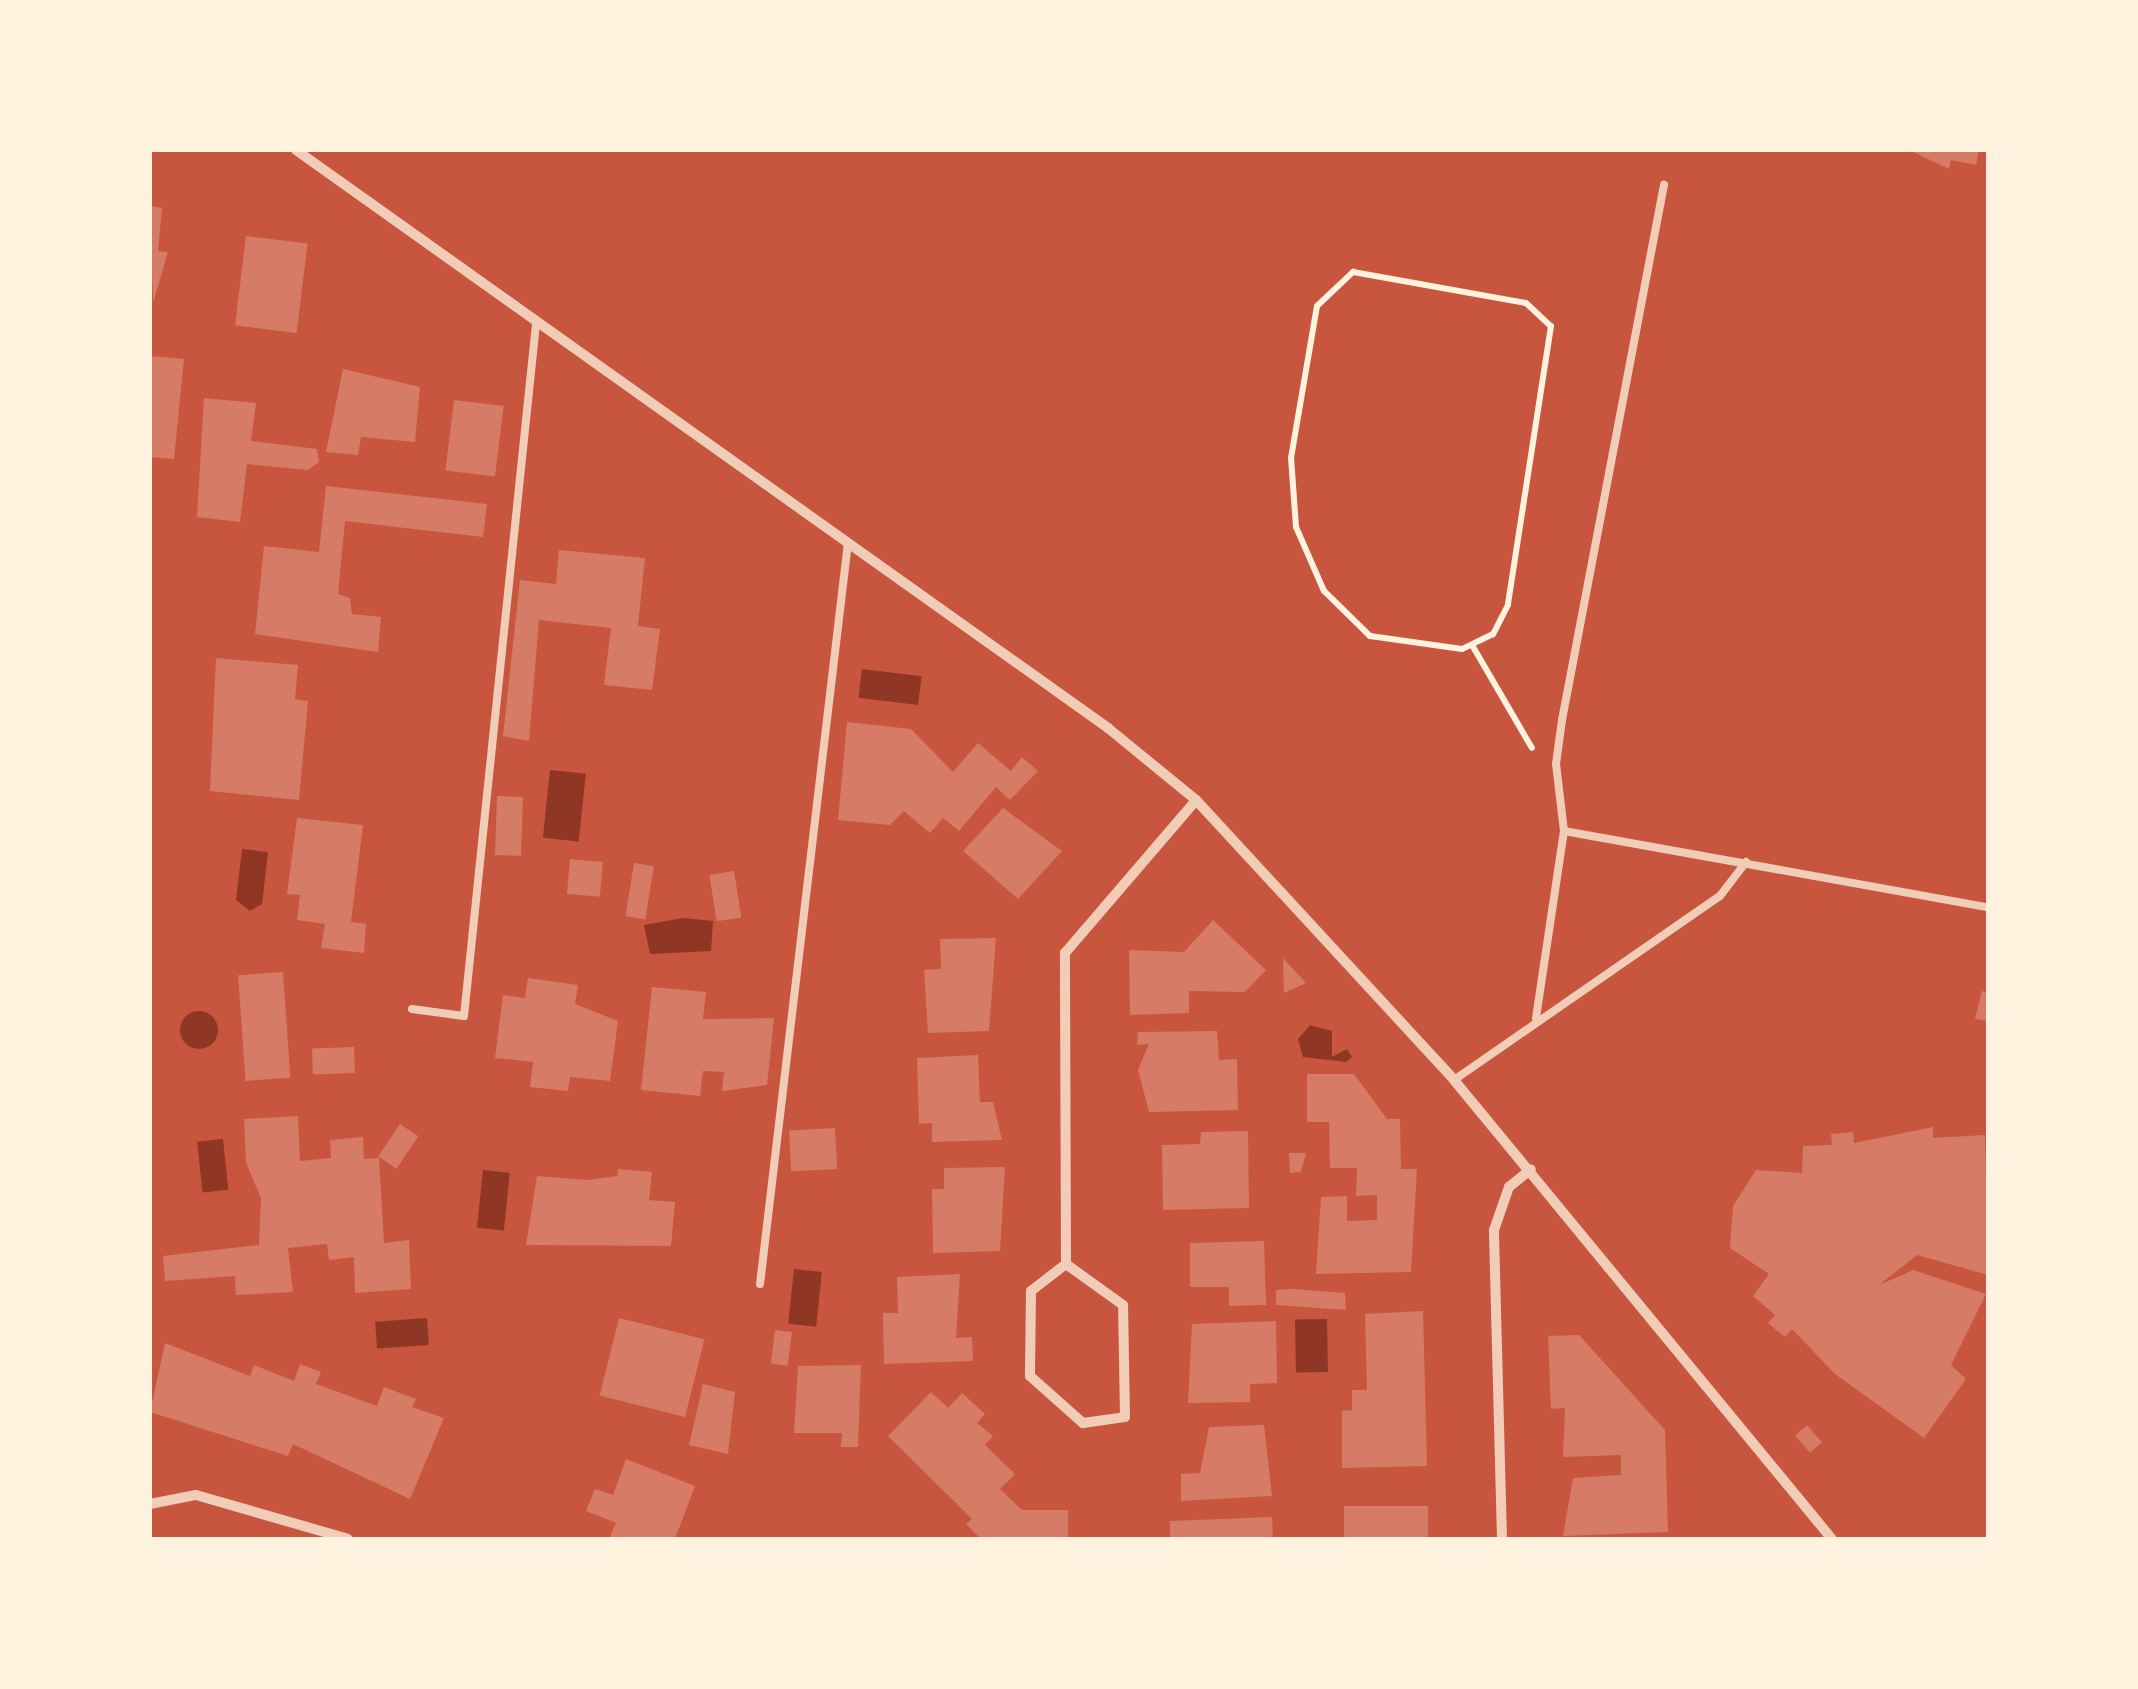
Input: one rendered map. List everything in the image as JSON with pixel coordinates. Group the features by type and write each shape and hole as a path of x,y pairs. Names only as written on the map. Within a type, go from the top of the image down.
{"street":[{"path":"296,150 848,544 1196,800 1454,1080 1832,1539"},
{"path":"1066,1264 1065,954 1196,800"},
{"path":"1502,1539 1494,1230 1509,1187 1531,1170"},
{"path":"1066,1264 1122,1306 1125,1418 1083,1423 1030,1376 1031,1291 1066,1264"},
{"path":"150,1504 196,1495 348,1539"}],"lane":[{"path":"1536,1018 1564,831 1556,764 1562,720 1664,186"},
{"path":"412,1009 464,1016 536,324"},
{"path":"760,1284 848,544"},
{"path":"1564,831 1988,907"},
{"path":"1454,1080 1536,1018 1720,896 1746,862"}],"path":[{"path":"1353,272 1526,303 1551,326 1508,605 1493,634 1472,646 1446,651 1370,636 1324,591 1296,527 1290,458 1317,306 1353,272"},
{"path":"1472,646 1534,760"}],"shaded area":[{"path":"862,669 922,676 918,705 858,698"},
{"path":"550,770 586,774 579,841 543,838"},
{"path":"242,849 268,852 262,904 250,911 236,900"},
{"path":"683,918 713,921 711,951 650,954 644,925"},
{"path":"199,1011 212,1017 218,1030 212,1043 199,1049 186,1043 180,1030 186,1017"},
{"path":"1310,1025 1332,1031 1332,1057 1347,1049 1352,1057 1346,1062 1303,1057 1298,1039"},
{"path":"223,1139 228,1190 202,1192 197,1142"},
{"path":"483,1170 510,1173 504,1231 477,1228"},
{"path":"794,1269 822,1272 816,1327 788,1324"},
{"path":"427,1318 429,1345 377,1349 375,1322"},
{"path":"1327,1319 1328,1372 1296,1373 1295,1320"}],"building":[{"path":"1909,150 1979,150 1976,165 1951,160 1949,169"},
{"path":"150,206 162,208 158,251 168,252 153,303"},
{"path":"246,236 308,244 297,333 235,325"},
{"path":"150,356 184,359 174,459 150,457"},
{"path":"343,369 420,387 415,442 361,437 358,455 326,452"},
{"path":"204,398 256,403 251,441 317,449 319,462 308,470 247,464 240,522 197,517"},
{"path":"454,400 504,406 495,477 445,470"},
{"path":"326,486 487,504 483,537 345,521 338,594 350,598 352,614 381,617 378,652 255,634 264,546 319,552"},
{"path":"559,550 645,558 638,626 660,629 652,690 604,685 611,628 539,620 529,741 503,736 520,580 556,584"},
{"path":"216,658 298,665 295,699 308,701 299,800 210,791"},
{"path":"847,722 911,729 953,772 978,743 1011,771 1022,757 1038,771 1010,800 996,787 959,831 943,818 930,833 904,811 890,825 838,820"},
{"path":"497,796 523,797 521,856 495,855"},
{"path":"1003,808 1062,851 1018,899 963,851"},
{"path":"297,818 363,825 351,922 366,924 364,953 321,948 325,924 297,920 300,895 287,894"},
{"path":"570,859 603,862 600,897 567,894"},
{"path":"634,863 654,866 645,919 626,916"},
{"path":"734,871 741,917 717,921 709,875"},
{"path":"1213,920 1266,970 1245,992 1189,991 1189,1013 1130,1015 1129,950 1184,952"},
{"path":"996,938 989,1031 928,1033 924,970 941,969 940,939"},
{"path":"1283,958 1306,983 1284,993"},
{"path":"283,972 290,1078 246,1081 238,975"},
{"path":"528,978 578,985 575,1004 618,1021 610,1081 570,1077 568,1091 530,1087 533,1062 495,1058 503,995 525,998"},
{"path":"652,987 706,992 703,1019 774,1018 767,1085 722,1091 724,1072 703,1071 700,1096 641,1090"},
{"path":"1982,991 1988,992 1988,1021 1975,1019"},
{"path":"1217,1031 1219,1060 1237,1059 1238,1110 1149,1112 1138,1070 1149,1044 1137,1045 1138,1032"},
{"path":"354,1047 355,1073 313,1074 312,1048"},
{"path":"978,1055 980,1102 993,1102 1002,1140 932,1142 932,1123 919,1124 917,1058"},
{"path":"1307,1074 1354,1074 1387,1119 1400,1119 1401,1169 1417,1169 1411,1272 1316,1274 1321,1197 1347,1196 1347,1221 1377,1220 1377,1195 1356,1196 1357,1168 1330,1168 1329,1122 1307,1122"},
{"path":"298,1116 300,1161 331,1158 330,1140 363,1137 364,1159 379,1158 384,1243 409,1240 411,1289 355,1293 354,1257 329,1260 327,1244 288,1248 293,1292 236,1295 235,1276 165,1281 163,1256 259,1245 261,1198 246,1163 244,1119"},
{"path":"400,1124 418,1136 396,1169 378,1156"},
{"path":"1933,1127 1933,1138 1985,1135 1988,1275 1917,1255 1879,1285 1913,1270 1986,1294 1951,1365 1966,1379 1924,1438 1835,1374 1792,1329 1785,1337 1768,1323 1775,1315 1753,1296 1769,1274 1730,1248 1733,1206 1756,1170 1802,1173 1803,1146 1832,1145 1831,1134 1853,1132 1854,1143"},
{"path":"835,1128 837,1169 791,1171 789,1130"},
{"path":"1248,1131 1249,1208 1163,1210 1162,1145 1200,1144 1201,1132"},
{"path":"1289,1153 1306,1153 1301,1172 1290,1173"},
{"path":"1005,1167 1000,1251 933,1253 932,1189 944,1189 944,1168"},
{"path":"618,1169 652,1172 649,1200 675,1202 671,1246 526,1245 537,1176 587,1180 617,1176"},
{"path":"1264,1241 1266,1305 1229,1306 1229,1287 1190,1287 1190,1243"},
{"path":"960,1274 956,1338 972,1337 973,1361 884,1364 883,1313 898,1313 897,1277"},
{"path":"1276,1290 1345,1293 1346,1310 1276,1305"},
{"path":"1423,1311 1427,1466 1342,1468 1342,1411 1352,1410 1352,1390 1367,1390 1365,1314"},
{"path":"619,1318 704,1339 685,1417 600,1396"},
{"path":"1276,1321 1277,1383 1250,1384 1250,1402 1188,1403 1192,1324"},
{"path":"775,1330 792,1332 788,1366 771,1364"},
{"path":"1579,1335 1665,1430 1668,1532 1563,1536 1573,1478 1621,1475 1621,1455 1563,1457 1565,1408 1551,1409 1548,1336"},
{"path":"165,1343 250,1376 254,1365 294,1381 300,1364 321,1372 316,1384 377,1406 384,1387 416,1399 412,1407 444,1418 410,1499 293,1444 288,1456 150,1412"},
{"path":"861,1365 858,1447 841,1447 842,1433 794,1433 798,1366"},
{"path":"703,1384 735,1392 728,1454 689,1445"},
{"path":"931,1392 948,1408 962,1393 985,1414 977,1423 993,1436 985,1445 1015,1474 1000,1489 1022,1510 1068,1510 1068,1539 981,1539 966,1524 972,1519 888,1436"},
{"path":"1264,1425 1272,1496 1181,1501 1181,1474 1200,1473 1209,1427"},
{"path":"1807,1425 1822,1442 1810,1453 1795,1435"},
{"path":"626,1459 695,1486 675,1539 609,1539 616,1523 586,1511 595,1489 613,1495"},
{"path":"1344,1506 1428,1506 1428,1539 1344,1539"},
{"path":"1272,1517 1273,1539 1170,1539 1170,1521"}]}
